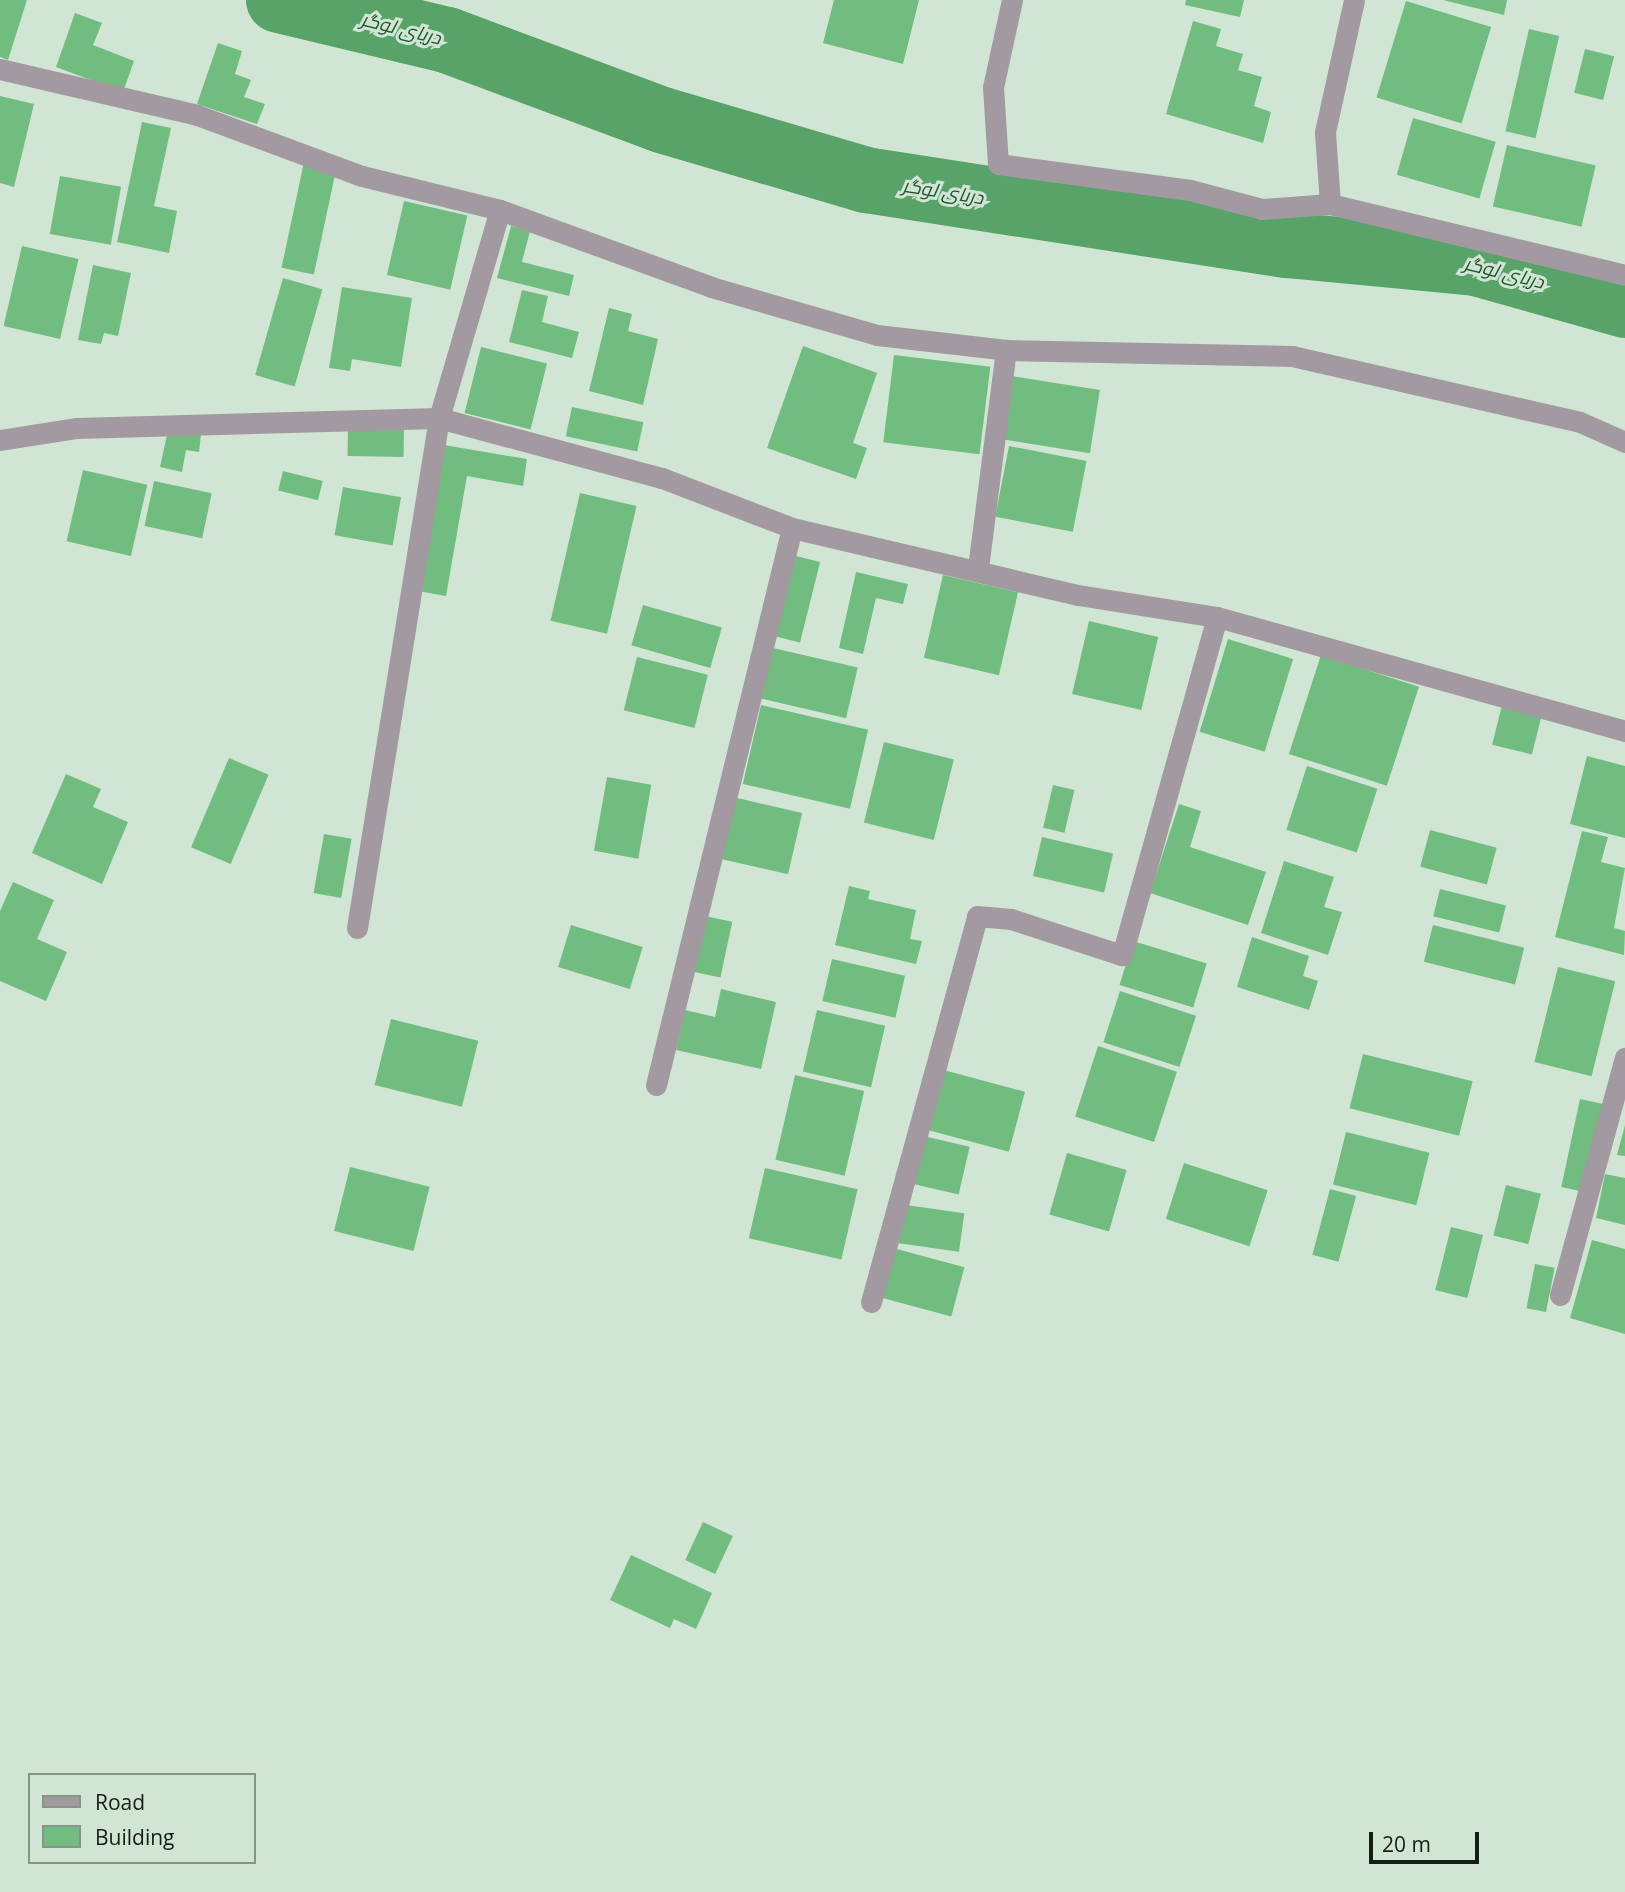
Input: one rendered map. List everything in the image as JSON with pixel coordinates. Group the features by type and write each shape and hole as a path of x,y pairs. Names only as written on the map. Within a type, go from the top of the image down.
{"street":[{"path":"1012,0 993,87 998,164 1190,190 1262,209 1330,204 1625,275"},
{"path":"1330,204 1325,132 1354,0"},
{"path":"0,69 197,115 362,176 500,210 711,287 821,322 877,335 1006,350 1292,356 1580,422 1625,442"},
{"path":"357,928 439,418 500,210"},
{"path":"978,568 1006,350"},
{"path":"0,440 77,428 439,418 662,478 792,528 978,568 1079,595 1217,618 1625,731"},
{"path":"656,1085 792,528"},
{"path":"871,1302 977,916 1011,919 1122,956 1217,618"},
{"path":"1560,1295 1625,1058"}],"building":[{"path":"0,0 27,0 8,60 0,57"},
{"path":"834,0 919,0 903,64 823,43"},
{"path":"1186,0 1244,0 1240,17 1185,5"},
{"path":"1443,0 1507,0 1504,15"},
{"path":"1406,1 1491,27 1462,124 1376,98"},
{"path":"75,13 102,23 93,45 134,61 123,92 56,67"},
{"path":"1193,21 1221,29 1216,46 1243,54 1238,70 1262,77 1254,106 1271,112 1263,143 1166,114"},
{"path":"1529,29 1559,36 1536,138 1505,131"},
{"path":"218,43 242,51 235,74 251,80 244,97 265,104 257,124 197,104"},
{"path":"1585,49 1614,56 1603,100 1574,93"},
{"path":"0,96 34,104 14,187 0,183"},
{"path":"1413,118 1496,142 1479,198 1397,175"},
{"path":"142,122 171,128 154,206 177,211 169,253 117,242"},
{"path":"1507,145 1596,165 1581,227 1493,206"},
{"path":"304,162 336,169 314,275 282,268"},
{"path":"60,176 121,187 111,245 50,234"},
{"path":"404,201 467,216 450,290 387,275"},
{"path":"511,226 530,231 522,262 574,275 569,296 497,278"},
{"path":"22,246 79,259 60,339 4,326"},
{"path":"93,265 131,273 118,336 104,333 101,344 78,340"},
{"path":"283,278 322,289 295,386 255,375"},
{"path":"342,287 412,298 401,367 352,359 350,371 329,368"},
{"path":"522,290 548,296 542,322 579,332 572,358 509,342"},
{"path":"609,308 632,314 628,331 658,339 643,405 589,391"},
{"path":"803,346 877,373 853,443 867,448 856,479 767,448"},
{"path":"481,347 547,363 531,429 465,413"},
{"path":"894,355 990,367 980,454 883,442"},
{"path":"1012,376 1100,390 1090,453 1002,439"},
{"path":"572,407 643,422 637,452 566,436"},
{"path":"348,429 404,430 404,457 348,456"},
{"path":"201,434 199,452 186,450 182,472 160,467 167,435"},
{"path":"444,445 527,459 523,486 467,476 446,596 418,591"},
{"path":"1009,446 1087,461 1073,532 995,517"},
{"path":"83,470 147,485 131,556 67,541"},
{"path":"283,471 323,481 318,500 278,490"},
{"path":"154,481 212,493 202,538 144,526"},
{"path":"343,487 401,497 393,546 334,535"},
{"path":"580,493 637,506 607,634 551,621"},
{"path":"792,555 820,562 800,643 772,636"},
{"path":"856,572 908,584 903,604 876,598 863,654 839,648"},
{"path":"943,575 1018,592 999,675 924,658"},
{"path":"643,605 722,628 710,668 631,645"},
{"path":"1089,621 1158,637 1141,710 1072,694"},
{"path":"1228,639 1293,659 1265,752 1200,732"},
{"path":"773,648 858,668 846,718 761,699"},
{"path":"1321,655 1419,687 1387,786 1289,754"},
{"path":"637,657 708,675 695,728 624,710"},
{"path":"1503,701 1543,711 1532,755 1492,745"},
{"path":"761,705 868,730 850,809 743,784"},
{"path":"884,742 954,759 934,840 864,823"},
{"path":"1587,756 1625,766 1625,838 1570,824"},
{"path":"229,758 269,775 231,864 191,847"},
{"path":"1307,766 1377,789 1357,853 1286,830"},
{"path":"66,774 101,789 93,807 128,822 102,884 32,853"},
{"path":"607,777 651,785 638,859 594,851"},
{"path":"1053,785 1074,790 1065,833 1043,828"},
{"path":"733,797 802,813 788,874 719,858"},
{"path":"1179,804 1201,811 1190,847 1266,872 1248,925 1150,893"},
{"path":"1430,830 1497,848 1487,885 1420,867"},
{"path":"1582,831 1608,837 1601,862 1625,868 1614,928 1625,931 1624,955 1555,937"},
{"path":"324,834 352,839 341,898 314,893"},
{"path":"1042,837 1113,853 1104,892 1033,876"},
{"path":"1284,861 1334,877 1324,907 1342,912 1328,955 1261,933"},
{"path":"13,882 54,900 37,939 67,952 46,1001 0,981 0,911"},
{"path":"849,886 870,891 868,899 916,910 910,939 922,941 916,964 835,945"},
{"path":"1440,889 1506,905 1499,933 1433,916"},
{"path":"700,915 732,922 720,978 688,971"},
{"path":"571,925 643,947 630,989 558,967"},
{"path":"1433,925 1524,948 1515,985 1424,962"},
{"path":"1252,937 1309,956 1303,976 1318,981 1309,1010 1237,987"},
{"path":"1133,941 1207,964 1193,1008 1120,985"},
{"path":"832,959 905,976 895,1018 822,1001"},
{"path":"1558,967 1615,981 1592,1076 1534,1062"},
{"path":"721,989 776,1002 761,1069 676,1050 685,1010 715,1017"},
{"path":"1120,991 1196,1016 1179,1067 1103,1042"},
{"path":"817,1010 885,1026 871,1087 803,1071"},
{"path":"391,1019 478,1041 462,1107 375,1085"},
{"path":"1098,1046 1177,1072 1154,1142 1075,1116"},
{"path":"1363,1054 1473,1081 1459,1136 1349,1108"},
{"path":"940,1069 1025,1092 1009,1152 924,1129"},
{"path":"795,1075 864,1091 845,1176 775,1160"},
{"path":"1580,1099 1603,1104 1585,1192 1561,1187"},
{"path":"1625,1125 1625,1156 1617,1155"},
{"path":"1346,1132 1429,1153 1416,1205 1333,1184"},
{"path":"919,1135 970,1147 959,1194 908,1183"},
{"path":"1067,1153 1127,1170 1109,1232 1049,1215"},
{"path":"1184,1163 1268,1190 1249,1246 1166,1219"},
{"path":"350,1167 430,1187 414,1251 334,1231"},
{"path":"765,1168 858,1189 841,1260 749,1238"},
{"path":"1605,1174 1625,1178 1625,1225 1596,1218"},
{"path":"1506,1185 1541,1194 1528,1244 1493,1235"},
{"path":"1330,1189 1356,1196 1338,1262 1312,1255"},
{"path":"899,1204 964,1213 959,1252 894,1243"},
{"path":"1451,1227 1483,1235 1467,1298 1435,1290"},
{"path":"1592,1240 1625,1249 1625,1334 1570,1318"},
{"path":"893,1248 964,1267 951,1316 880,1297"},
{"path":"1535,1264 1555,1268 1546,1312 1526,1308"},
{"path":"703,1522 733,1536 715,1574 685,1560"},
{"path":"631,1555 712,1593 696,1629 674,1619 670,1628 610,1600"}],"waterway":[{"name":"دریای لوگر","path":"279,0 447,40 662,120 866,180 1287,245 1476,263 1625,305"}]}
